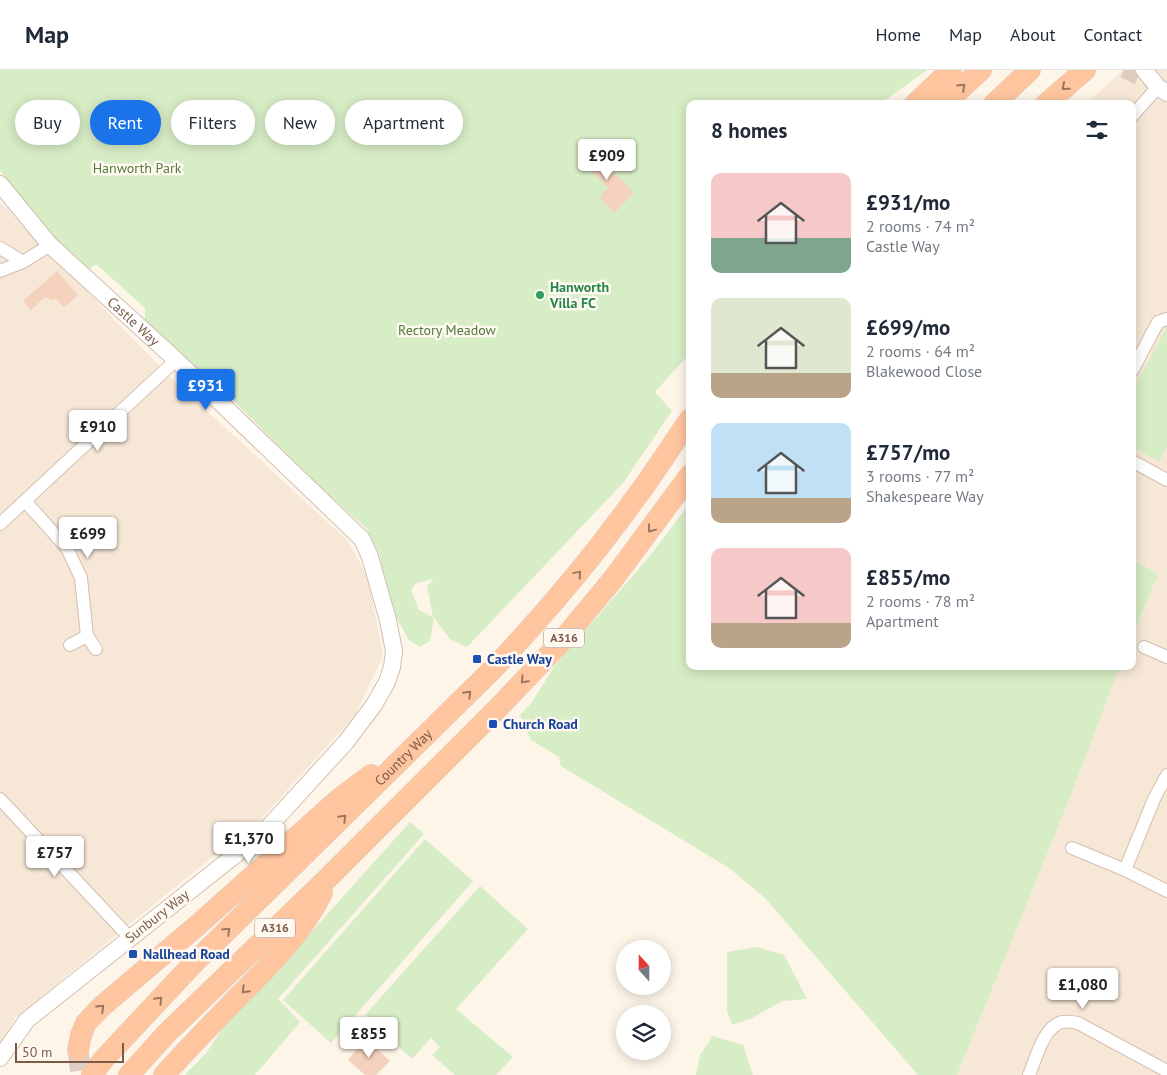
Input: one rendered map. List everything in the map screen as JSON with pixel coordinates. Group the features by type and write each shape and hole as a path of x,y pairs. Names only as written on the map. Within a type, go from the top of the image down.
{"highway":[{"path":"919,100 951,70"},
{"path":"948,100 980,70"},
{"path":"998,100 1030,70"},
{"path":"1051,100 1085,70"},
{"name":"Country Way","path":"92,1075 103,1060 192,965 494,669 588,561 635,499 686,423"},
{"name":"A316","path":"129,1075 166,1034 219,981 331,875 562,642 614,578 686,482"},
{"path":"78,1050 86,1023 101,1007 339,799 434,728"},
{"path":"164,1075 191,1044 279,955 294,937 317,902 331,875"}],"street":[{"path":"1136,110 1155,82"},
{"name":"Castle Way","path":"0,184 50,245 176,360 362,539 370,557 388,620 394,652"},
{"path":"0,271 23,262 50,245"},
{"path":"0,248 23,262"},
{"path":"1136,363 1158,322 1167,319"},
{"path":"0,524 176,360"},
{"path":"1136,463 1166,476"},
{"path":"25,501 67,548 81,578 87,636 96,649"},
{"path":"70,645 87,636"},
{"path":"1144,647 1167,656"},
{"name":"Sunbury Way","path":"0,1058 27,1020 263,833 346,742 374,705 388,682 394,652"},
{"path":"1125,870 1154,799 1167,775"},
{"path":"0,799 130,938"},
{"path":"1072,848 1125,870 1167,891"},
{"path":"1029,1075 1046,1035 1052,1028 1068,1021 1078,1023 1167,1071"}],"shaded area":[{"path":"1123,70 1167,70 1167,1075 957,1075 1069,800 1118,670 1136,670 1136,629 1158,574 1136,562 1136,100 1090,100"},
{"path":"0,202 168,375 348,541 368,578 383,656 355,715 254,827 212,857 15,1018 0,1047"}],"green space":[{"name":"Rectory Meadow","path":"0,70 927,70 886,100 686,100 686,357 655,392 672,411 623,483 467,647 450,639 434,618 430,641 420,647 409,640 382,593 380,555 366,528 315,482 229,396 145,323 145,308 96,264 89,269 66,253 0,170","holes":["434,579 427,586 433,617 419,610 411,590 416,583"]},
{"path":"1167,327 1167,447 1159,462 1136,449 1136,384"},
{"path":"686,508 686,670 1118,670 1069,800 957,1075 918,1075 765,898 729,868 561,766 559,757 531,740 520,715 532,702 555,665 650,556"},
{"path":"1136,562 1158,574 1136,629"},
{"path":"410,822 424,834 278,999 300,1022 255,1075 185,1075 207,1052 234,1011 287,959"},
{"path":"425,839 473,881 331,1043 283,1000"},
{"path":"480,886 528,929 456,1009 513,1057 496,1075 455,1075 432,1055 440,1047 431,1038 412,1059 365,1015"},
{"path":"757,947 784,955 807,999 782,1001 750,1019 732,1025 727,1011 727,952"},
{"path":"713,1036 743,1045 753,1075 696,1075 700,1055"}],"building":[{"path":"588,146 634,193 614,213 599,197 608,188 578,157"},
{"path":"57,271 78,295 64,308 56,299 52,300 45,297 31,310 23,301"},
{"path":"366,1038 390,1061 376,1075 365,1075 348,1060"}],"tunnel":[{"path":"1124,70 1142,79 1150,80"},
{"path":"78,1050 81,1075"}],"place":[{"name":"Hanworth Villa FC","path":"540,295"},
{"name":"Castle Way","path":"477,659"},
{"name":"Church Road","path":"493,724"},
{"name":"Nallhead Road","path":"133,954"}],"park label":[{"name":"Hanworth Park","path":"137,168"}]}
